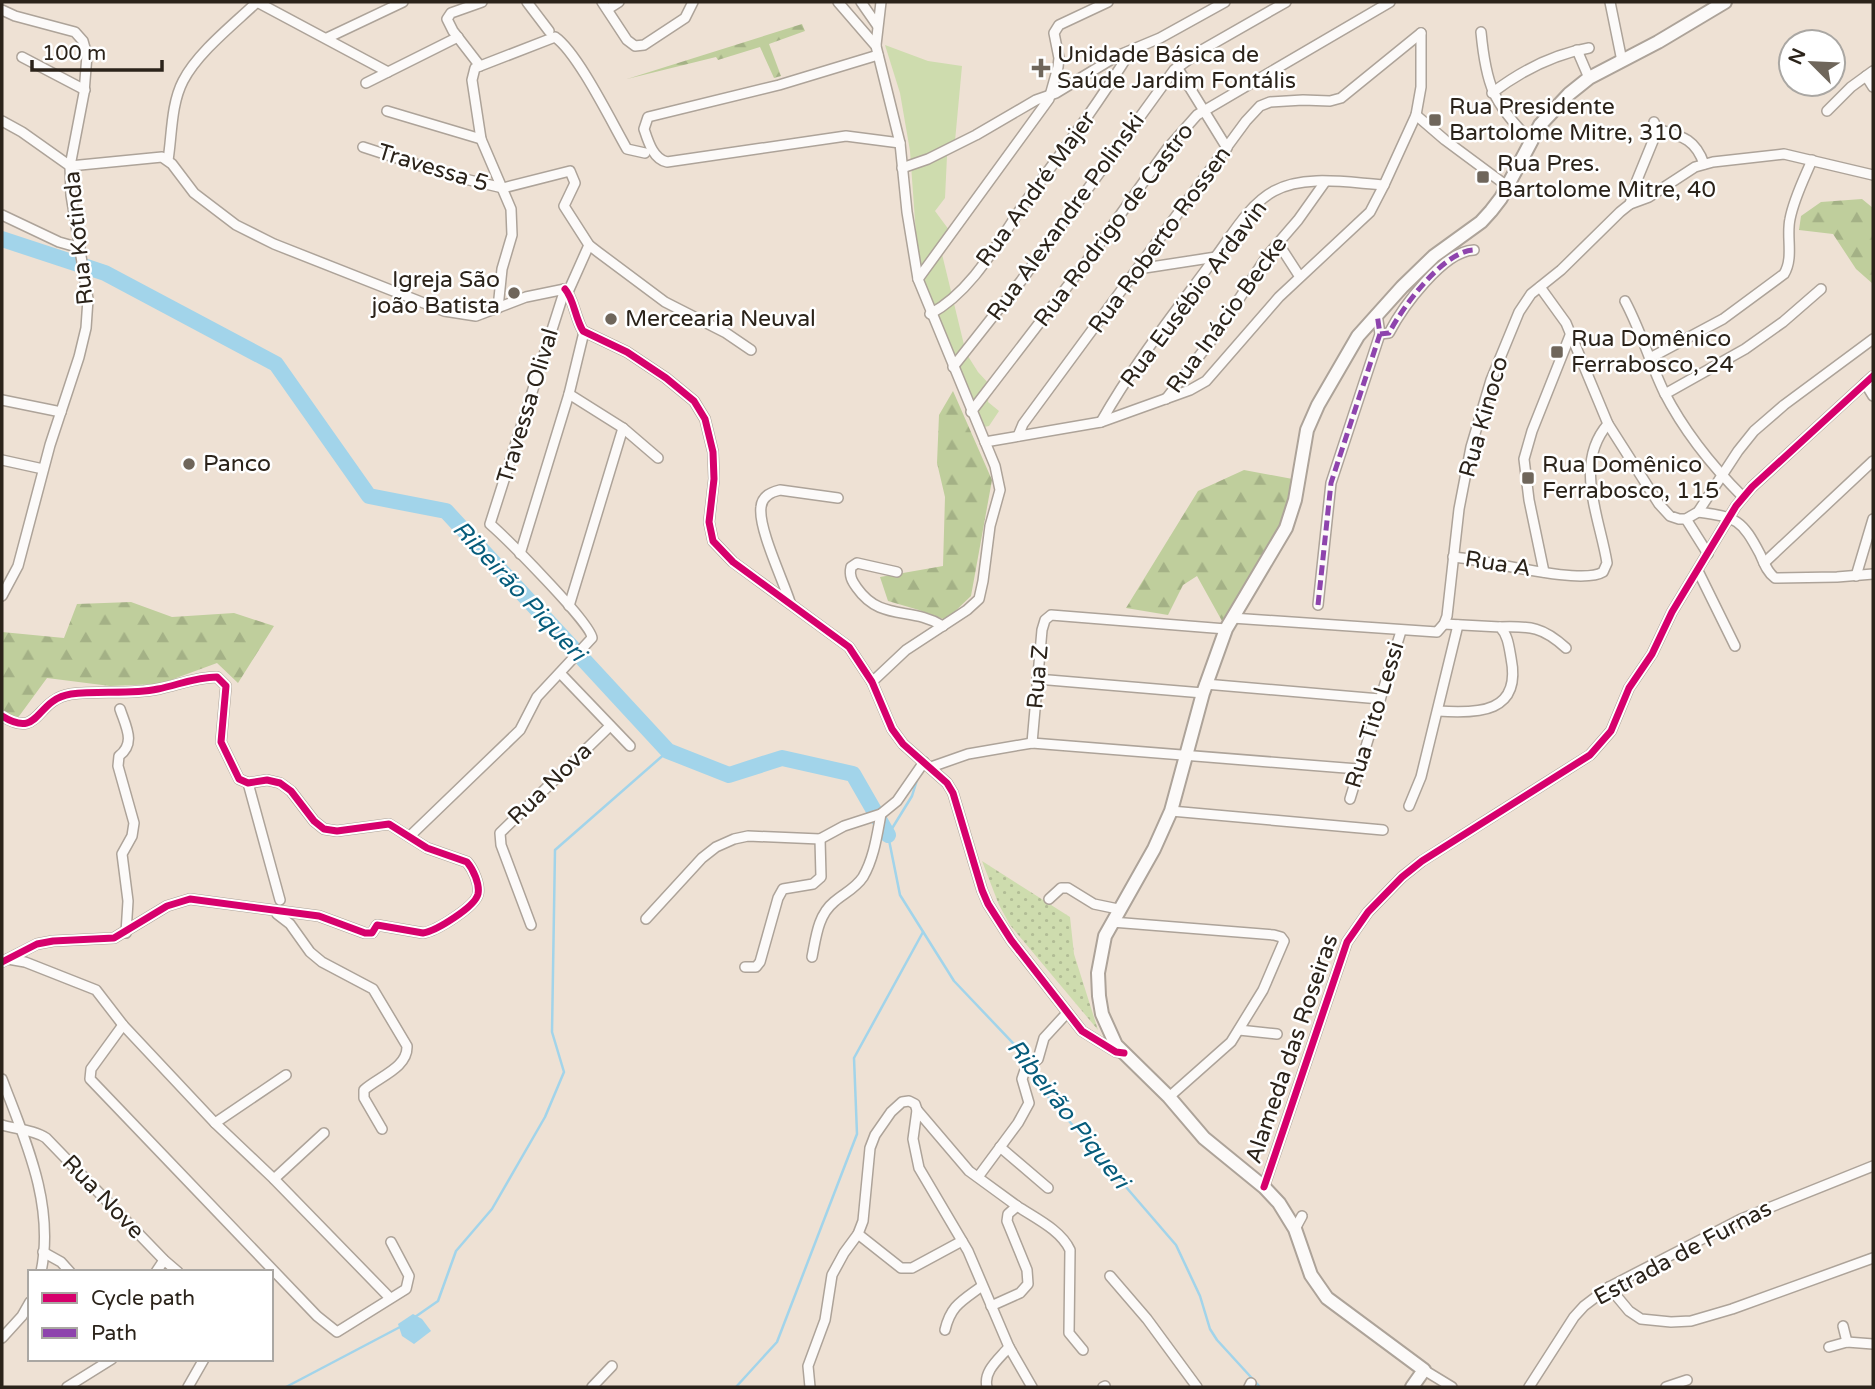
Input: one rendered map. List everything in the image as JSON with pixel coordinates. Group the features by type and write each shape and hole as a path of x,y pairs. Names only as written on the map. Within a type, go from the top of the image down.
{"main road":[{"path":"1412,1387 1424,1370 1327,1298 1311,1275 1295,1228 1279,1203 1264,1187 1204,1138 1169,1097 1124,1053 1108,1029 1099,996 1100,951 1118,909 1143,869 1171,811 1204,688 1229,624 1286,528 1295,500 1304,444 1318,405 1358,336 1434,256 1481,222 1496,205 1530,140 1553,108 1589,78 1658,43 1725,2"}],"street":[{"path":"168,160 175,110 183,82 210,48 257,2 388,72"},
{"path":"327,38 403,2"},
{"path":"480,66 447,19 451,13 481,2"},
{"path":"527,2 549,31"},
{"path":"619,2 605,6 627,40 635,46 644,45 685,18 693,2"},
{"path":"838,2 877,50"},
{"path":"861,2 877,25"},
{"path":"872,682 906,650 975,604 982,592 990,526 1000,490 999,478 918,279 900,143 877,50 881,2"},
{"path":"918,279 1037,117 1050,95 1059,58 1054,38 1055,30 1059,25 1108,2"},
{"path":"902,168 928,159 976,135 1117,56 1130,52 1225,2"},
{"name":"Rua Alexandre Polinski","path":"953,367 1021,281 1177,67 1286,2"},
{"name":"Rua Rodrigo de Castro","path":"971,412 1093,253 1184,128 1203,112 1390,2"},
{"path":"1610,2 1622,61"},
{"name":"Rua Kotinda","path":"2,10 79,35 87,55 85,90 70,166 71,195 88,299 86,328 79,357 43,469 18,566 2,596"},
{"path":"1481,32 1485,68 1492,93 1508,118 1530,140"},
{"name":"Rua Roberto Rossen","path":"1018,436 1023,424 1246,121 1264,104 1303,100 1335,101 1421,33 1421,87 1416,115"},
{"path":"366,83 458,37"},
{"path":"498,308 502,269 512,227 511,209 481,139 472,80 475,68 555,37 563,43 586,77 627,149 645,153"},
{"path":"1492,93 1521,73 1559,55 1590,48"},
{"path":"877,50 707,104 659,112 648,117 644,129 654,152 663,162 846,136 900,143"},
{"path":"1577,50 1589,78"},
{"name":"Rua André Majer","path":"930,314 954,298 984,260 1092,113 1130,52"},
{"path":"22,57 85,90"},
{"path":"1177,67 1227,148"},
{"path":"1827,111 1870,73 1873,87"},
{"path":"387,111 481,139"},
{"path":"1165,400 1206,382 1250,328 1370,212 1416,115 1507,186"},
{"path":"2,121 70,166 162,157 168,160 194,193 236,225 274,244 453,314 476,316 526,297 566,290 584,332 627,352 684,392 701,411 710,435 715,466 709,522 713,541 733,562 849,647 872,682 892,729 903,744 947,783 958,805 976,874 988,904 1011,940 1067,1013 1091,1038 1116,1052 1124,1053"},
{"path":"1630,204 1656,125 1691,142 1700,153 1704,164"},
{"name":"Travessa 5","path":"363,147 453,176 503,188"},
{"name":"Rua Kinoco","path":"1444,624 1452,557 1471,447 1487,390 1519,312 1531,294 1630,204 1649,197 1678,177 1704,164 1776,154 1873,175"},
{"path":"1650,358 1723,319 1784,274 1788,266 1789,225 1793,206 1812,160"},
{"path":"503,188 570,171 575,183 564,206 589,245 675,307 726,333 751,351"},
{"name":"Rua Inácio Becke","path":"985,442 1101,422 1165,400 1217,333 1256,272 1325,182"},
{"name":"Rua Eusébio Ardavin","path":"1101,422 1216,257 1248,214 1269,194 1300,183 1384,185"},
{"path":"2,215 60,242 80,248"},
{"path":"1278,243 1300,277"},
{"name":"Travessa Olival","path":"520,554 490,524 566,290 589,245"},
{"path":"1380,334 1389,333 1406,303 1438,269 1460,253 1474,250"},
{"path":"1139,269 1216,257"},
{"path":"1540,287 1562,314 1608,424 1665,512 1674,518 1686,519 1698,512 1754,431 1784,405 1873,339"},
{"path":"1665,394 1745,349 1821,289"},
{"path":"1625,302 1665,394 1709,461 1743,497"},
{"path":"1318,605 1331,483 1380,334 1377,314"},
{"path":"410,836 520,730 537,697 593,636 520,554 569,394 584,332"},
{"path":"1544,572 1527,488 1524,459 1532,431 1571,333"},
{"path":"1729,518 1743,497 1873,376"},
{"path":"1865,383 1873,396"},
{"path":"569,394 623,428 658,458"},
{"path":"2,400 61,412"},
{"name":"Rua A","path":"1452,557 1544,572 1599,575 1605,568 1606,557 1590,475 1594,450 1608,424"},
{"path":"569,606 623,428"},
{"path":"2,460 43,469"},
{"path":"1764,563 1873,461"},
{"path":"790,602 763,523 763,500 772,491 780,490 838,498"},
{"path":"1698,512 1729,518 1746,528 1772,576 1779,579 1873,574"},
{"name":"Alameda das Roseiras","path":"1264,1187 1318,1033 1340,958 1356,929 1402,877 1422,861 1590,755 1603,742 1611,731 1629,688 1729,518"},
{"path":"1686,519 1708,554"},
{"path":"1856,576 1873,521"},
{"path":"897,572 861,563 853,565 850,571 859,591 874,606 925,617 943,626"},
{"path":"1698,571 1735,646"},
{"name":"Rua Z","path":"1032,743 1042,630 1045,620 1051,615 1229,624"},
{"path":"1229,624 1432,633 1444,624 1530,626 1554,636 1566,648"},
{"path":"1409,806 1421,777 1458,625"},
{"path":"1438,711 1480,712 1492,707 1510,689 1513,675 1506,636 1500,627"},
{"name":"Rua Tito Lessi","path":"1350,799 1401,631"},
{"path":"560,673 630,746"},
{"path":"2,716 23,726 30,723 49,702 72,694 157,689 197,678 217,677 226,686 222,748 237,778 248,783 267,780 281,783 291,791 314,821 329,831 389,824 427,848 467,862 475,875 478,890 475,900 440,927 423,933 377,925 369,933 319,916 190,900 167,906 126,933 105,940 66,940 37,944 5,961"},
{"path":"1037,679 1380,699"},
{"path":"120,709 129,741 126,751 119,757 118,766 134,823 132,836 122,854 128,901 126,933"},
{"name":"Rua Nova","path":"531,925 501,845 500,833 610,726"},
{"path":"646,919 702,858 716,847 748,836 820,839 881,814 897,801 928,764 968,754 1032,743 1358,769"},
{"path":"248,783 279,900"},
{"path":"1171,811 1383,830"},
{"path":"812,957 817,930 824,913 836,899 857,884 867,867 881,814"},
{"path":"745,967 756,967 760,962 783,889 813,884 821,877 820,839"},
{"path":"1049,899 1062,888 1068,888 1094,904 1118,909"},
{"path":"272,911 290,924 310,952 322,962 373,989 407,1046 406,1057 401,1063 364,1090 364,1098 383,1129"},
{"path":"1112,922 1274,935 1283,939 1284,944 1263,990 1239,1030 1216,1057 1169,1097"},
{"path":"5,961 25,962 96,990 123,1025 215,1123 274,1179 390,1298"},
{"path":"978,1177 1018,1124 1029,1103 1022,1079 1025,1070 1038,1059 1050,1028 1067,1013"},
{"path":"123,1025 91,1069 90,1079 273,1270"},
{"path":"1239,1030 1277,1034"},
{"path":"215,1123 286,1075"},
{"path":"2,1079 24,1132 40,1193 41,1270"},
{"path":"810,1387 808,1366 825,1320 832,1275 858,1234 866,1205 867,1162 875,1135 891,1112 902,1102 909,1101 978,1177 1066,1242 1070,1250 1069,1334 1083,1350"},
{"path":"917,1110 913,1139 919,1168 962,1241 1009,1347 1032,1387"},
{"name":"Rua Nove","path":"2,1125 24,1132 39,1133 46,1138 176,1270"},
{"path":"274,1179 324,1133"},
{"path":"1000,1147 1048,1188"},
{"name":"Estrada de Furnas","path":"1529,1387 1574,1317 1609,1287 1741,1219 1873,1166"},
{"path":"991,1307 1020,1293 1028,1284 1027,1270 1007,1221 1009,1214 1017,1206"},
{"path":"1295,1228 1302,1216"},
{"path":"858,1234 901,1268 912,1268 962,1241"},
{"path":"273,1270 317,1316 337,1332 346,1329 406,1289 409,1276 391,1242"},
{"path":"43,1252 61,1262 68,1270"},
{"path":"1609,1287 1629,1311 1641,1319 1691,1321 1873,1258"},
{"path":"157,1270 164,1260"},
{"path":"1110,1276 1147,1319 1197,1387"},
{"path":"945,1330 948,1315 954,1306 982,1286"},
{"path":"2,1338 28,1306"},
{"path":"1843,1326 1847,1342"},
{"path":"1829,1347 1847,1342 1873,1344"},
{"path":"987,1387 987,1373 1009,1347"},
{"path":"67,1387 108,1361"},
{"path":"188,1387 203,1361"},
{"path":"592,1387 612,1366"},
{"path":"1424,1370 1452,1387"},
{"path":"1666,1387 1687,1380"}],"green space":[{"path":"802,24 805,31 769,44 781,76 774,78 760,47 718,60 716,57 627,79"},
{"path":"885,45 928,61 962,66 955,141 930,158 947,156 945,198 935,211 949,230 941,250 966,353 990,385 988,402 999,411 989,426 984,427 919,276 910,151 900,93"},
{"path":"1862,199 1873,208 1873,284 1856,269 1833,234 1799,230 1801,216 1821,202"},
{"path":"953,391 992,480 971,596 946,620 888,601 880,577 943,566 945,497 937,463 939,415"},
{"path":"1244,470 1298,480 1278,532 1222,621 1197,576 1183,585 1168,615 1126,608 1198,491"},
{"path":"131,602 172,617 234,613 274,626 238,683 217,663 160,684 110,686 47,678 17,719 2,709 2,632 64,638 77,604"},
{"path":"982,861 1070,917 1074,954 1098,1030 1010,925"}],"water":[{"path":"413,1314 422,1319 431,1331 414,1344 402,1336 398,1324"}],"waterway":[{"name":"Ribeirão Piqueri","path":"2,239 105,273 276,364 369,496 446,511 668,751 729,775 782,758 853,774 888,835"},
{"path":"415,1317 438,1301 456,1251 492,1209 545,1117 564,1072 552,1032 555,850 668,751"},
{"name":"Ribeirão Piqueri","path":"917,780 912,796 888,835 900,895 954,981 1030,1061"},
{"path":"736,1387 777,1342 857,1134 854,1058 923,932"},
{"name":"Ribeirão Piqueri","path":"1033,1067 1044,1092 1176,1245 1200,1296 1210,1329 1260,1387"},
{"path":"286,1387 400,1327"}],"marked path":[{"path":"1380,334 1389,333 1413,296 1437,270 1449,260 1474,250"},
{"path":"1318,605 1331,483 1380,334 1377,314"}],"cycle path":[{"path":"565,289 583,331 627,352 694,401 705,419 713,452 714,479 709,522 713,541 733,562 849,647 872,682 892,729 903,744 947,783 953,793 982,890 1011,940 1082,1031 1116,1052 1124,1053"},
{"path":"1264,1187 1347,942 1368,912 1402,877 1422,861 1590,755 1611,731 1629,688 1652,654 1672,612 1736,506 1752,487 1873,376"},
{"path":"2,716 24,724 50,703 71,694 147,691 217,677 226,686 221,742 239,779 248,783 267,780 280,783 291,791 314,821 324,829 337,831 389,824 427,848 467,862 478,886 478,894 463,912 423,933 377,925 372,933 365,933 319,916 190,899 167,906 114,938 37,944 2,962"}],"place":[{"name":"Unidade Básica de Saúde Jardim Fontális","path":"1041,68"},
{"name":"Rua Presidente Bartolome Mitre, 310","path":"1435,120"},
{"name":"Rua Pres. Bartolome Mitre, 40","path":"1483,177"},
{"name":"Igreja São joão Batista","path":"514,293"},
{"name":"Mercearia Neuval","path":"611,319"},
{"name":"Rua Domênico Ferrabosco, 24","path":"1557,352"},
{"name":"Panco","path":"189,464"},
{"name":"Rua Domênico Ferrabosco, 115","path":"1528,478"}]}
